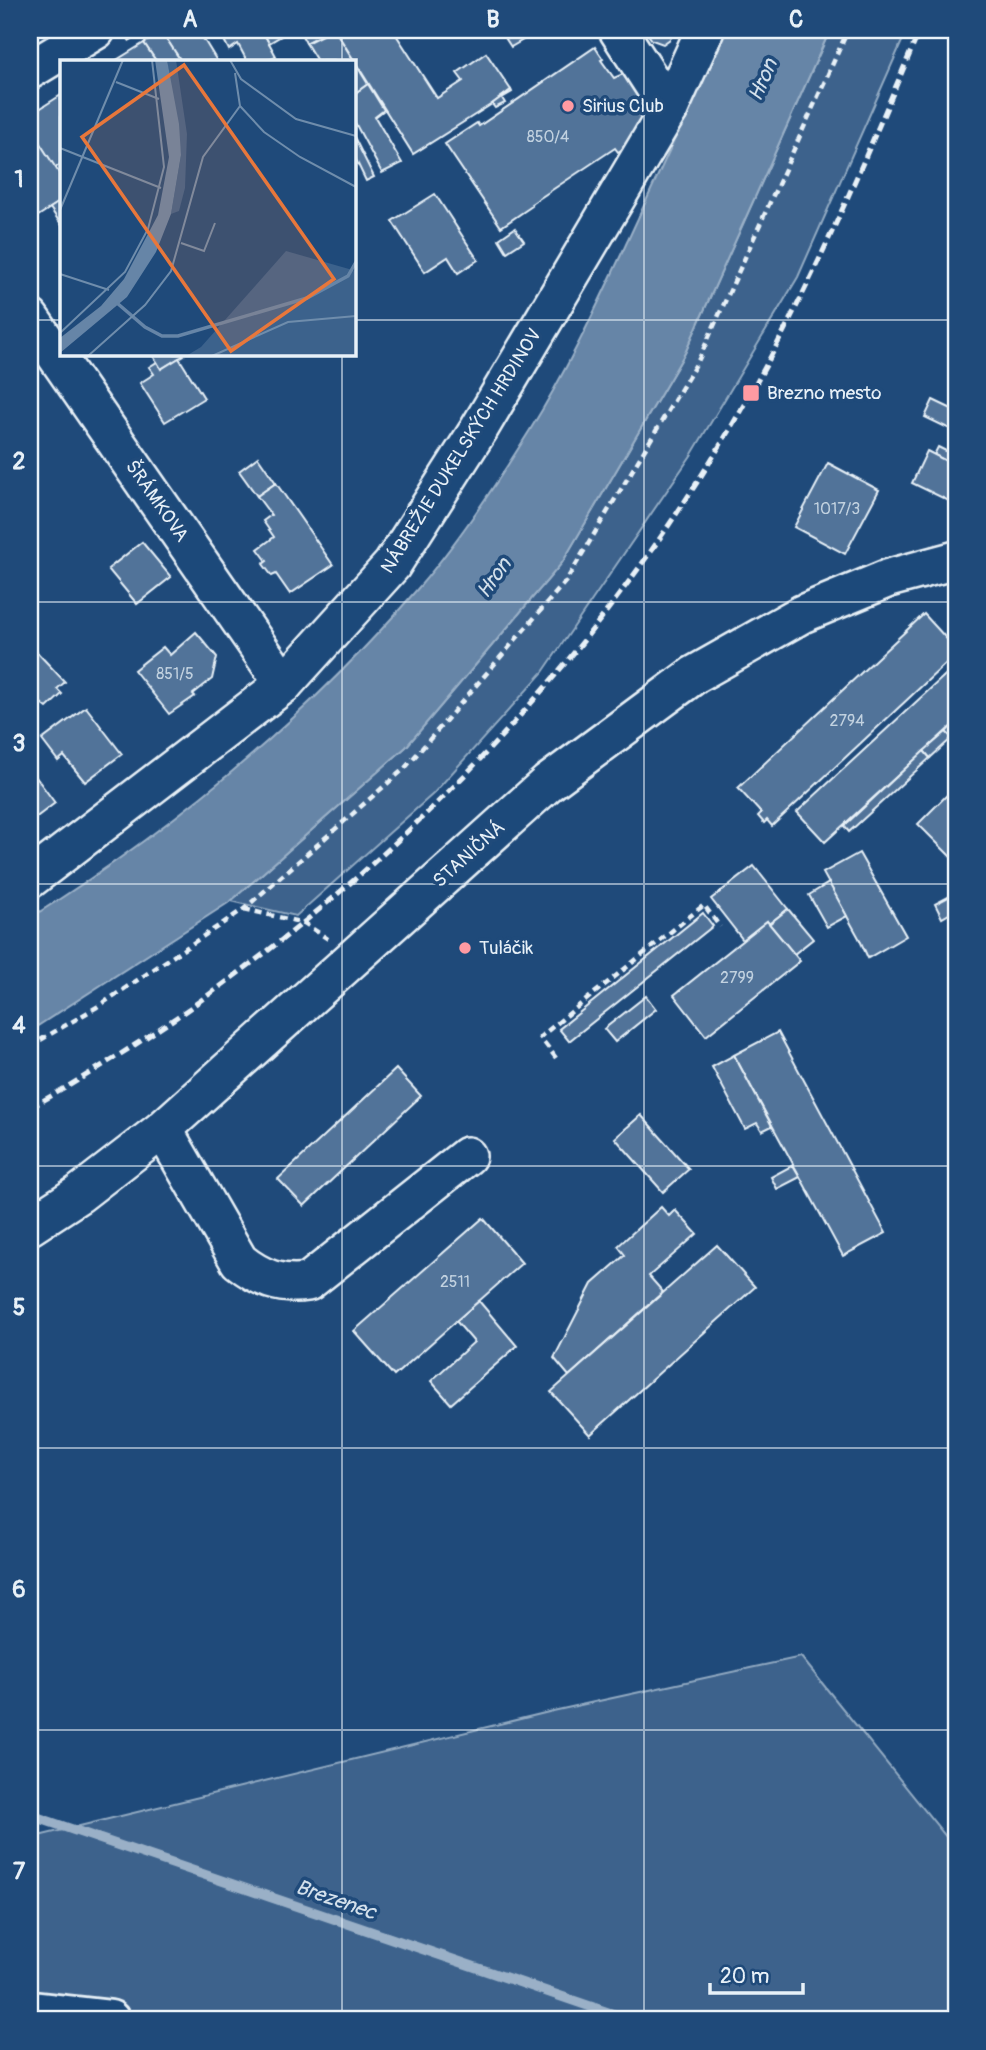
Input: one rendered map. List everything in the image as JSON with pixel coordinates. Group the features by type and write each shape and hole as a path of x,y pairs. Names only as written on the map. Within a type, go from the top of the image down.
{"main road":[{"path":"30,2011 110,2020"}],"street":[{"path":"30,70 96,30"},
{"path":"618,30 669,109"},
{"name":"NÁBREŽIE DUKELSKÝCH HRDINOV","path":"30,879 284,684 392,565 479,429 669,109 705,30"},
{"name":"ŠRÁMKOVA","path":"30,318 284,684"},
{"name":"STANIČNÁ","path":"30,1226 79,1194 163,1129 548,783 694,675 802,614 889,578 956,560"},
{"path":"163,1129 239,1261 254,1273 276,1283 308,1282 467,1156"}],"path":[{"path":"30,1046 97,1007 244,909 405,768 566,581 699,359 848,30"},
{"path":"556,1058 540,1037 693,913 704,905 720,927"},
{"path":"244,909 304,923 354,957"}],"shaded area":[{"path":"830,30 907,30 798,277 692,454 543,672 433,794 296,916 231,901 406,747 562,563 685,353"},
{"path":"801,1657 956,1849 956,2020 30,2020 30,1838 553,1711"}],"water":[{"name":"Hron","path":"725,30 830,30 685,353 562,563 406,747 231,901 30,1031 30,918 84,883 188,807 286,724 377,634 435,568 478,510 530,430 570,360"}],"building":[{"path":"198,30 216,60 180,60 162,32"},
{"path":"219,30 262,30 276,56 268,60 246,60 238,44 229,50"},
{"path":"262,30 285,30 286,33 269,43"},
{"path":"299,30 332,30 306,43"},
{"path":"335,30 353,60 316,60 306,43"},
{"path":"335,30 393,30 437,98 463,81 457,73 486,53 511,90 413,154"},
{"path":"500,30 540,30 511,47"},
{"path":"645,30 675,30 663,44 652,40"},
{"path":"162,32 180,60 155,60 144,43"},
{"path":"144,43 155,60 117,60"},
{"path":"595,47 614,78 623,74 648,112 640,117 650,131 618,152 615,148 501,227 445,144 477,123 479,126"},
{"path":"355,63 368,84 355,93"},
{"path":"368,84 384,110 375,117 402,163 382,173 355,123 355,93"},
{"path":"511,90 512,92 502,98 505,103 495,108 492,104"},
{"path":"60,96 60,165 55,168 30,128 30,115"},
{"path":"30,128 60,174 60,202 35,218 38,224 30,230"},
{"path":"355,139 374,177 366,181 355,158"},
{"path":"435,194 478,260 458,273 448,257 425,272 392,221"},
{"path":"60,202 60,223 50,208"},
{"path":"515,228 524,241 507,252 499,239"},
{"path":"153,355 184,355 161,369"},
{"path":"179,358 204,398 165,422 140,383 154,374 149,367 157,362 161,369"},
{"path":"933,400 956,411 956,432 925,417"},
{"path":"938,447 954,455 950,463 934,455"},
{"path":"927,451 956,466 956,490 951,502 912,483"},
{"path":"258,457 276,483 257,496 239,471"},
{"path":"828,463 879,490 845,554 794,527"},
{"path":"276,483 333,565 290,594 276,574 272,576 263,564 267,561 258,549 274,537 263,521 271,515 257,496"},
{"path":"142,542 171,577 137,604 108,569"},
{"path":"924,614 956,649 956,654 772,826 767,820 764,823 758,816 761,813 738,788"},
{"path":"196,632 217,657 212,679 193,694 195,696 169,714 134,670 163,647 170,655"},
{"path":"34,649 65,682 57,689 62,694 47,708 41,703 32,711 30,681 33,678 30,675 30,653"},
{"path":"956,665 956,722 825,842 797,812"},
{"path":"86,707 122,754 85,782 64,756 58,761 42,740"},
{"path":"956,722 956,734 952,738 946,732"},
{"path":"946,732 952,738 930,758 924,751"},
{"path":"924,751 930,758 849,832 844,826"},
{"path":"30,769 55,803 30,822"},
{"path":"951,791 956,797 956,856 953,859 918,824"},
{"path":"859,853 906,936 868,958 823,873"},
{"path":"754,866 788,909 743,940 711,899"},
{"path":"829,883 847,916 827,927 809,895"},
{"path":"956,893 956,910 942,918 935,904"},
{"path":"788,909 813,939 794,954 769,924"},
{"path":"703,913 713,926 569,1041 559,1029"},
{"path":"767,921 800,961 706,1036 674,995"},
{"path":"646,996 656,1009 615,1042 604,1029"},
{"path":"778,1032 886,1233 843,1256 734,1055"},
{"path":"734,1055 772,1126 762,1131 757,1123 745,1129 712,1067"},
{"path":"396,1069 421,1096 304,1206 278,1179"},
{"path":"641,1115 689,1169 663,1192 615,1138"},
{"path":"793,1165 800,1177 777,1189 771,1177"},
{"path":"661,1207 669,1216 675,1210 697,1234 649,1276 663,1292 569,1376 554,1358 592,1284 625,1255 618,1246"},
{"path":"483,1218 522,1263 394,1376 354,1331"},
{"path":"717,1245 755,1287 590,1435 551,1392"},
{"path":"479,1301 517,1346 451,1404 431,1381 474,1342 456,1321"}],"waterway":[{"name":"Brezenec","path":"30,1815 630,2020"}],"railway":[{"path":"30,1108 140,1041 245,968 345,888 439,801 527,708 608,609 683,504 750,394 819,260 920,30"}],"place":[{"name":"Sirius Club","path":"568,106"},
{"name":"Brezno mesto","path":"751,393"},
{"name":"Tuláčik","path":"465,948"}]}
